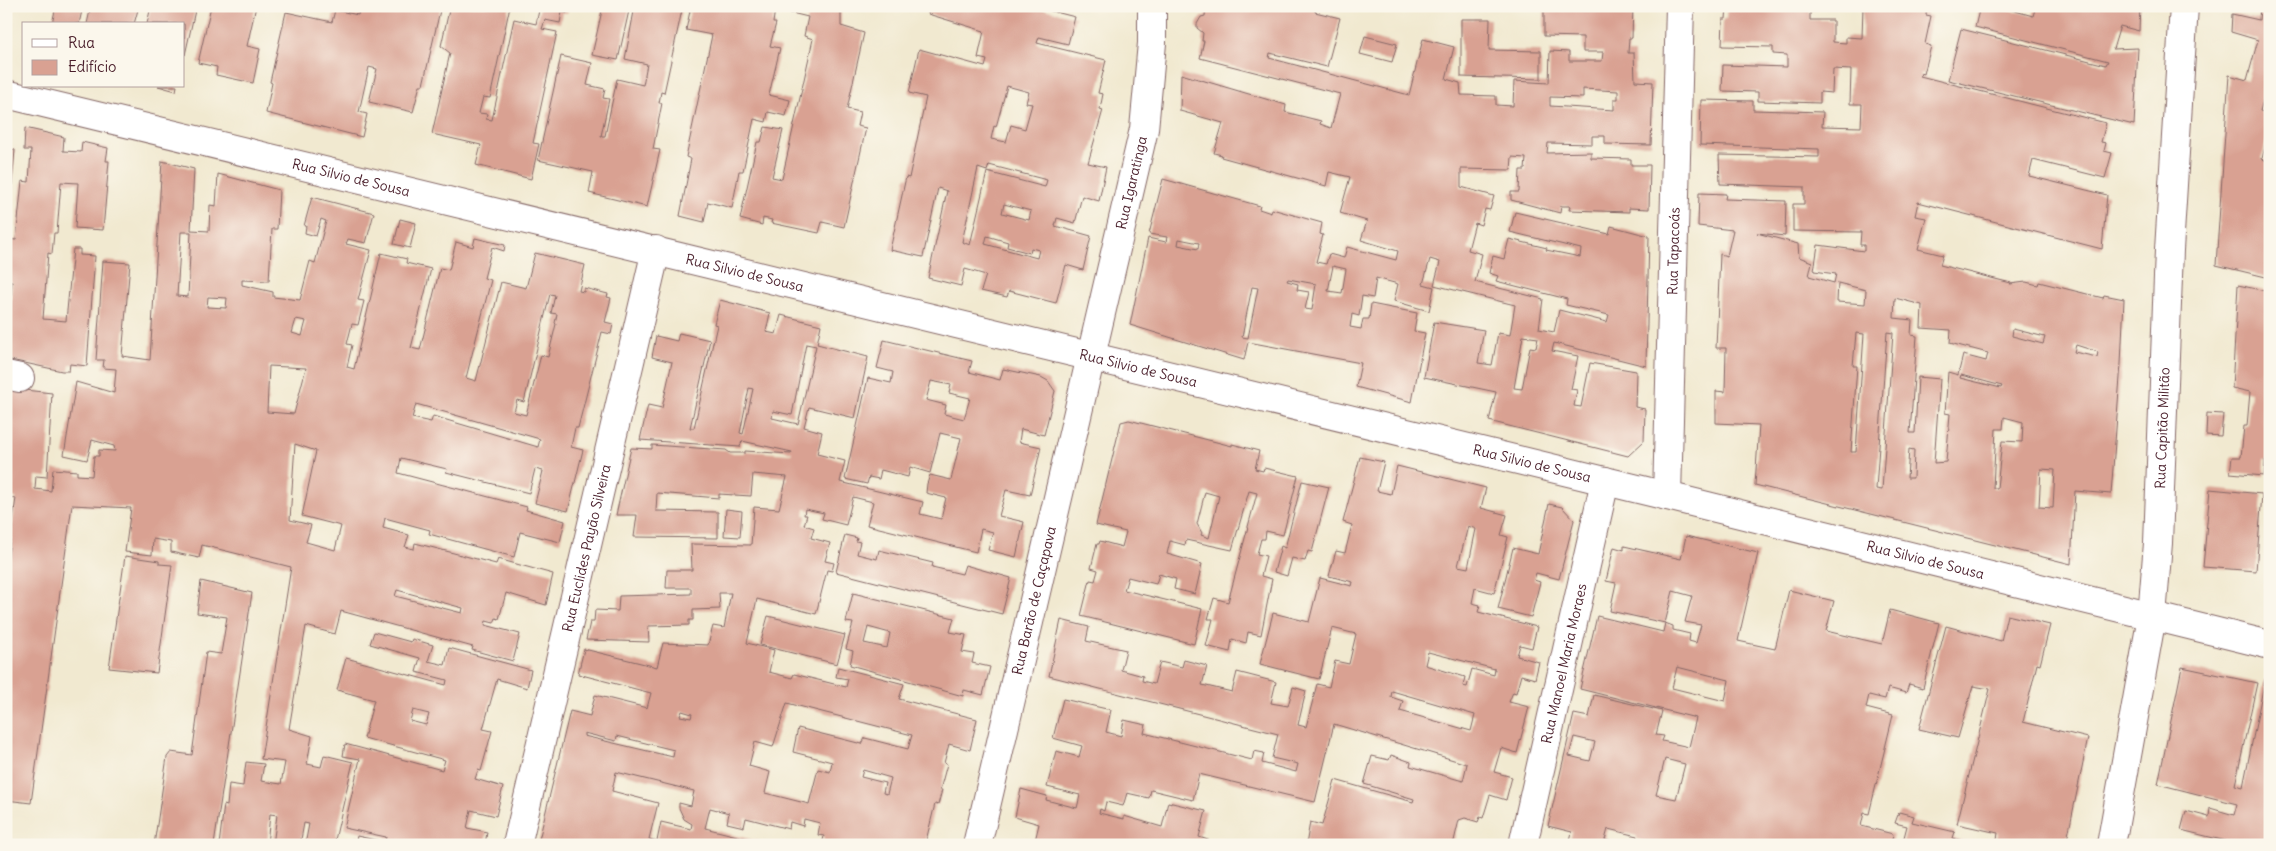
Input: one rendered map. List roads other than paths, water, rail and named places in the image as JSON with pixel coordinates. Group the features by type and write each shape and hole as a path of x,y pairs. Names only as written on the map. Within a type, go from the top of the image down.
{"street":[{"name":"Rua Igaratinga","path":"1092,356 1144,129 1152,43 1152,6"},
{"name":"Rua Tapacoás","path":"1667,496 1680,6"},
{"name":"Rua Capitão Militão","path":"2111,845 2152,616 2158,543 2169,250 2184,6"},
{"name":"Rua Silvio de Sousa","path":"6,94 1667,496 2270,646"},
{"name":"Rua Euclides Payão Silveira","path":"517,845 656,250"},
{"name":"Rua Barão de Caçapava","path":"977,845 1092,356"},
{"name":"Rua Manoel Maria Moraes","path":"1523,845 1605,481"}]}
